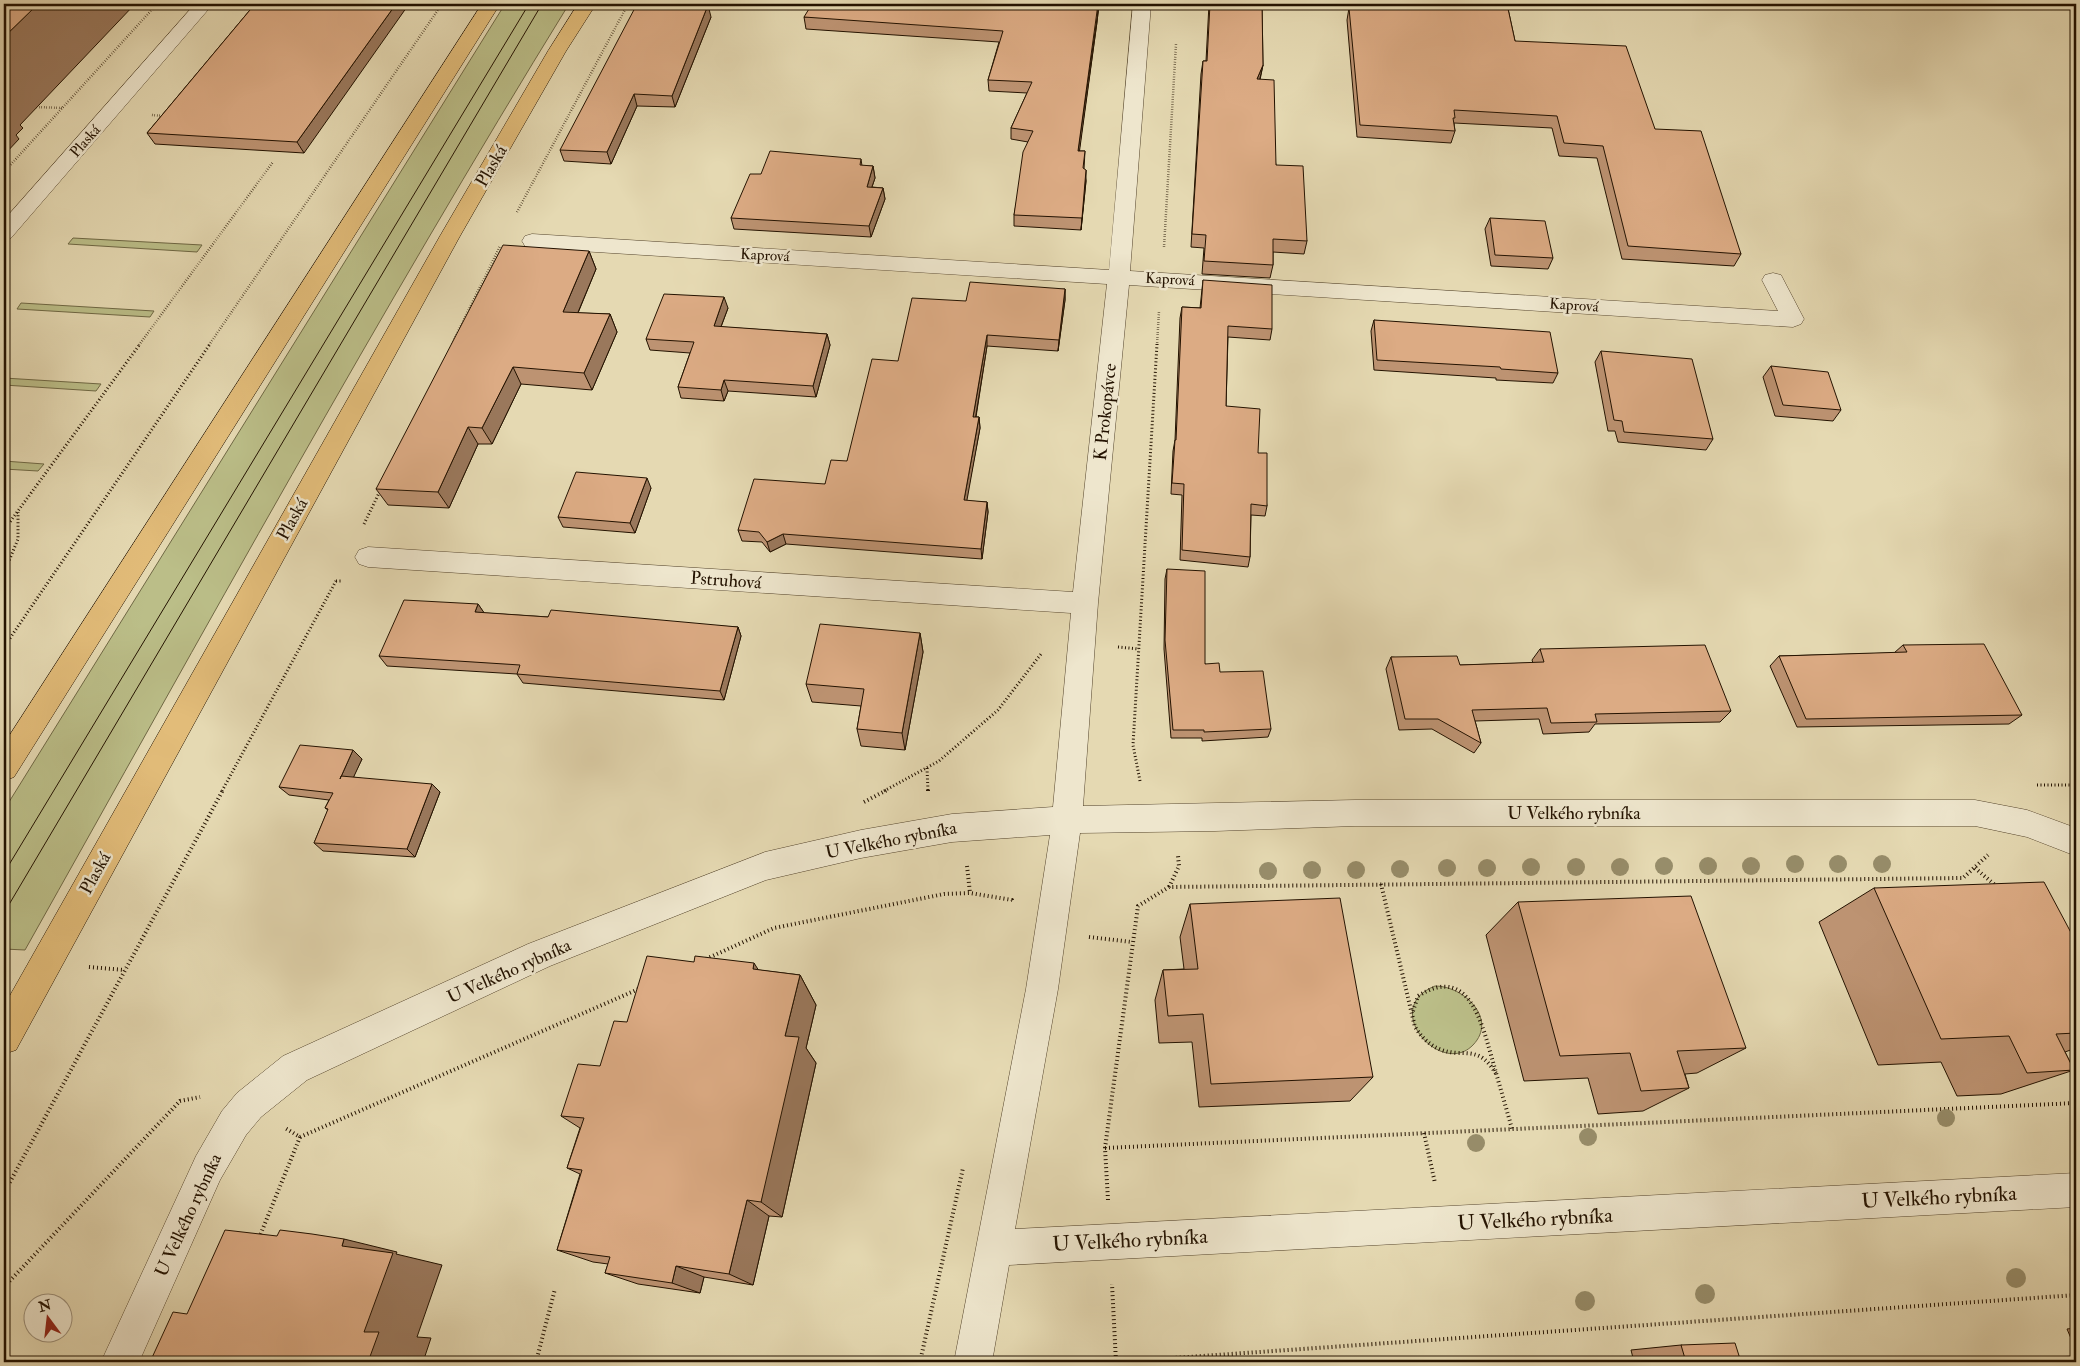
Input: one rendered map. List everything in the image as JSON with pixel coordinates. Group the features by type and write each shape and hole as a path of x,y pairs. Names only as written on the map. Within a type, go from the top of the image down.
{"main road":[{"path":"4,768 491,4"},
{"name":"Plaská","path":"4,1038 445,244 558,50 588,4"}],"street":[{"name":"Plaská","path":"4,233 204,4"},
{"name":"K Prokopávce","path":"1067,820 1085,603 1119,276 1142,4"},
{"name":"Kaprová","path":"532,241 1793,319 1773,280"},
{"name":"Pstruhová","path":"368,557 1085,603"},
{"name":"U Velkého rybníka","path":"120,1362 208,1168 234,1123 249,1105 295,1068 539,955 765,866 861,844 952,828 1067,820 1215,818 1355,813 1975,813 2004,817 2034,825 2076,842"},
{"path":"973,1362 1042,989 1067,820"},
{"name":"U Velkého rybníka","path":"993,1248 2076,1190"}],"path":[{"path":"4,172 157,4"},
{"path":"4,647 442,4"},
{"path":"514,217 628,4"},
{"path":"1140,784 1133,744 1176,43"},
{"path":"33,107 111,111"},
{"path":"144,115 169,117"},
{"path":"4,530 272,162"},
{"path":"449,350 501,244"},
{"path":"361,528 383,484"},
{"path":"4,573 18,539 18,512"},
{"path":"4,1194 340,572"},
{"path":"336,581 346,581"},
{"path":"862,803 927,768 946,754 998,710 1045,649"},
{"path":"1116,1362 1105,1148 1138,906 1169,886 1963,878 1989,855 1997,856"},
{"path":"1975,868 1997,886"},
{"path":"1380,884 1412,1016 1418,1032 1431,1046 1448,1052 1475,1054 1490,1064 1496,1075"},
{"path":"701,962 774,928 944,894 970,893 1012,900 1014,908"},
{"path":"256,1246 300,1137 648,985"},
{"path":"1412,1016 1414,1004 1418,996 1435,986 1446,986 1466,996 1480,1014 1512,1128"},
{"path":"4,1287 180,1101 230,1092 300,1137"},
{"path":"1105,1148 2076,1103"},
{"path":"1424,1132 1444,1224"},
{"path":"920,1362 965,1159"},
{"path":"536,1362 555,1289"},
{"path":"1110,1362 2076,1295"}],"green space":[{"path":"505,4 569,4 428,238 360,356 25,950 4,949 4,810"},
{"path":"73,238 202,245 197,252 68,244"},
{"path":"21,303 154,311 150,317 17,309"},
{"path":"4,378 101,384 96,391 4,385"},
{"path":"4,461 44,464 38,471 4,469"},
{"path":"1435,986 1446,987 1457,992 1474,1006 1480,1015 1482,1025 1480,1035 1473,1045 1460,1053 1446,1053 1432,1047 1421,1036 1414,1023 1413,1009 1419,996"}],"building":[{"path":"4,4 38,4 4,37"},
{"path":"255,4 396,4 297,142 147,133"},
{"path":"637,4 708,5 672,96 634,94 607,152 560,150"},
{"path":"812,4 1098,4 1078,151 1085,151 1083,168 1086,170 1082,218 1014,215 1023,152 1033,131 1011,128 1032,82 988,80 1003,31 804,17"},
{"path":"1210,4 1262,4 1263,65 1257,79 1274,80 1276,165 1303,166 1307,241 1273,239 1273,265 1204,261 1206,235 1192,234 1203,61 1207,61"},
{"path":"1434,4 1507,4 1515,41 1626,46 1655,129 1701,131 1741,254 1628,246 1603,146 1564,143 1557,116 1454,110 1455,131 1360,125 1349,8 1369,9 1369,6 1435,9"},
{"path":"770,151 861,159 860,165 873,166 867,187 883,188 869,226 731,218 750,174 761,174"},
{"path":"1490,218 1545,221 1553,258 1495,255"},
{"path":"503,245 589,251 563,312 610,314 584,373 513,367 482,428 468,427 438,492 376,489"},
{"path":"1203,280 1272,285 1272,329 1228,326 1226,406 1260,409 1258,453 1267,453 1267,506 1251,504 1250,557 1182,550 1184,484 1172,483 1176,440 1182,307 1201,308"},
{"path":"970,282 1065,289 1059,340 987,335 973,417 979,417 964,500 987,502 981,549 783,534 767,542 759,532 738,530 754,479 825,484 831,460 847,461 872,359 898,361 912,298 966,301"},
{"path":"664,294 724,297 714,326 827,334 813,386 724,380 721,390 678,387 694,342 646,339"},
{"path":"1374,320 1550,332 1558,373 1501,369 1500,367 1377,360"},
{"path":"1601,351 1692,359 1713,439 1624,432 1622,421 1614,420"},
{"path":"1771,366 1828,372 1841,410 1783,405"},
{"path":"576,472 647,478 630,523 558,517"},
{"path":"1167,569 1205,571 1205,664 1219,663 1220,672 1263,671 1271,729 1204,732 1204,730 1173,730 1165,640"},
{"path":"404,600 478,604 475,612 548,617 551,610 738,627 720,691 517,674 520,665 379,656"},
{"path":"820,624 920,633 902,733 857,729 864,689 806,684"},
{"path":"1984,644 2022,715 1806,719 1779,656 1907,652 1903,645"},
{"path":"1705,645 1731,711 1595,714 1597,722 1551,723 1547,708 1472,710 1481,743 1438,719 1405,719 1391,657 1457,656 1460,665 1544,662 1540,649"},
{"path":"300,745 353,750 341,776 432,784 407,849 314,843 328,809 325,808 333,793 279,787"},
{"path":"2044,882 2076,942 2076,1033 2056,1034 2074,1070 2027,1073 2009,1036 1941,1039 1874,888"},
{"path":"1691,896 1746,1048 1677,1051 1689,1088 1641,1091 1630,1053 1560,1056 1518,902"},
{"path":"1340,898 1373,1077 1211,1084 1203,1014 1168,1016 1163,970 1198,969 1190,904"},
{"path":"647,956 694,962 695,956 754,963 753,969 800,975 785,1036 799,1037 761,1202 747,1200 729,1274 676,1266 672,1283 605,1273 610,1257 557,1250 582,1170 567,1168 584,1118 561,1116 578,1064 600,1066 614,1021 627,1022"},
{"path":"225,1230 277,1236 280,1230 312,1234 344,1239 342,1246 393,1253 364,1332 379,1332 368,1362 150,1362 173,1312 187,1314"},
{"path":"1735,1343 1741,1362 1686,1362 1681,1345"}],"tram line":[{"path":"4,873 529,4"},
{"path":"4,913 542,4"}]}
